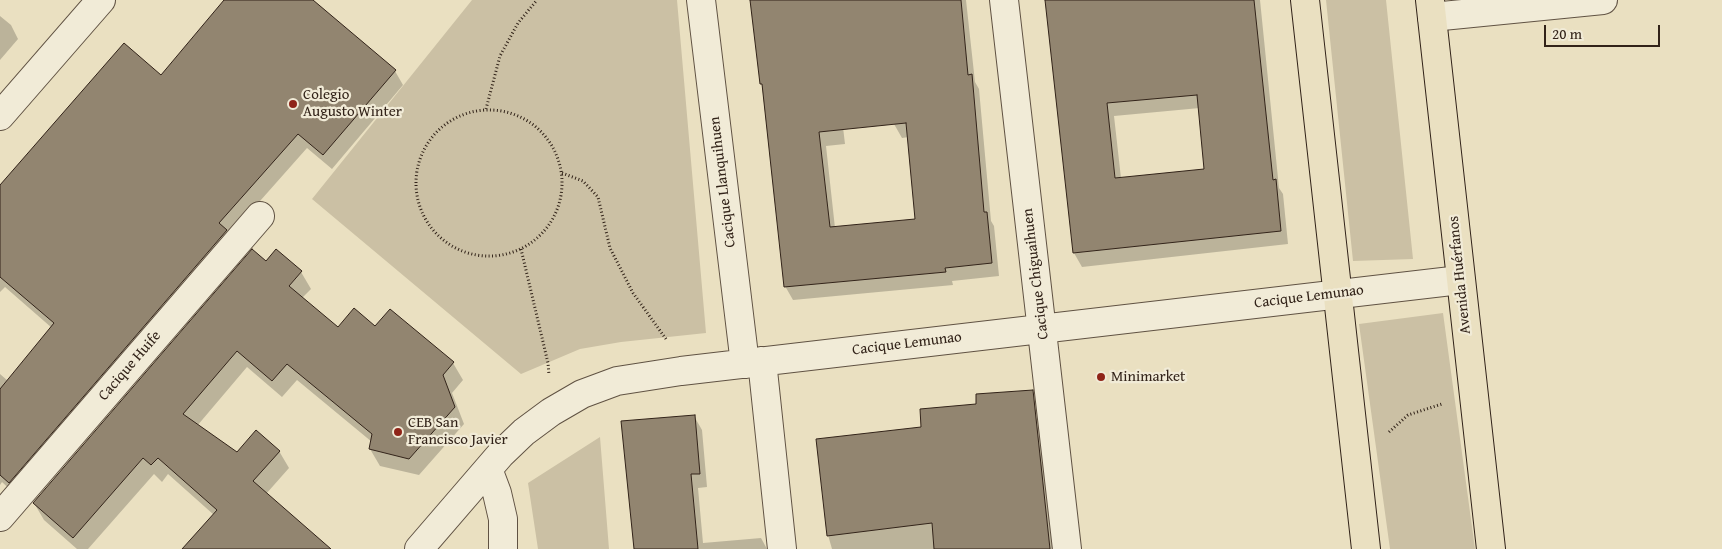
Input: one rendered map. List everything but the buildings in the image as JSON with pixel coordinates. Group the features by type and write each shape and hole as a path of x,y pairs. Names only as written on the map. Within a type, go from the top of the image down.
{"main road":[{"path":"1305,0 1336,294 1366,549"},
{"name":"Avenida Huérfanos","path":"1431,8 1491,549"}],"street":[{"path":"0,116 101,0"},
{"name":"Cacique Llanquihuen","path":"702,0 782,549"},
{"name":"Cacique Chiguaihuen","path":"1004,0 1067,549"},
{"path":"1431,8 1603,0"},
{"name":"Cacique Huife","path":"0,517 260,216"},
{"name":"Cacique Lemunao","path":"420,549 488,469 524,432 551,412 582,394 617,381 754,362 1460,280"},
{"path":"488,469 497,493 503,519 503,549"}],"path":[{"path":"486,109 500,56 518,23 536,0"},
{"path":"486,109 503,110 520,116 536,126 549,139 558,155 562,173 563,192 558,209 549,226 536,238 521,249 503,255 485,256 467,253 450,245 436,233 425,218 418,201 415,183 418,164 424,147 435,132 450,121 466,113 486,109"},
{"path":"562,173 583,181 598,197 610,248 633,293 665,337 681,371"},
{"path":"521,249 548,363 551,412"}],"shaded area":[{"path":"472,0 677,0 706,333 621,342 580,349 521,374 312,199"},
{"path":"1326,0 1386,0 1413,259 1353,261"},
{"path":"1443,313 1475,549 1390,549 1359,324"},
{"path":"600,437 609,549 538,549 528,483"}],"place":[{"name":"Colegio Augusto Winter","path":"293,104"},
{"name":"Minimarket","path":"1101,377"},
{"name":"CEB San Francisco Javier","path":"398,432"}]}
